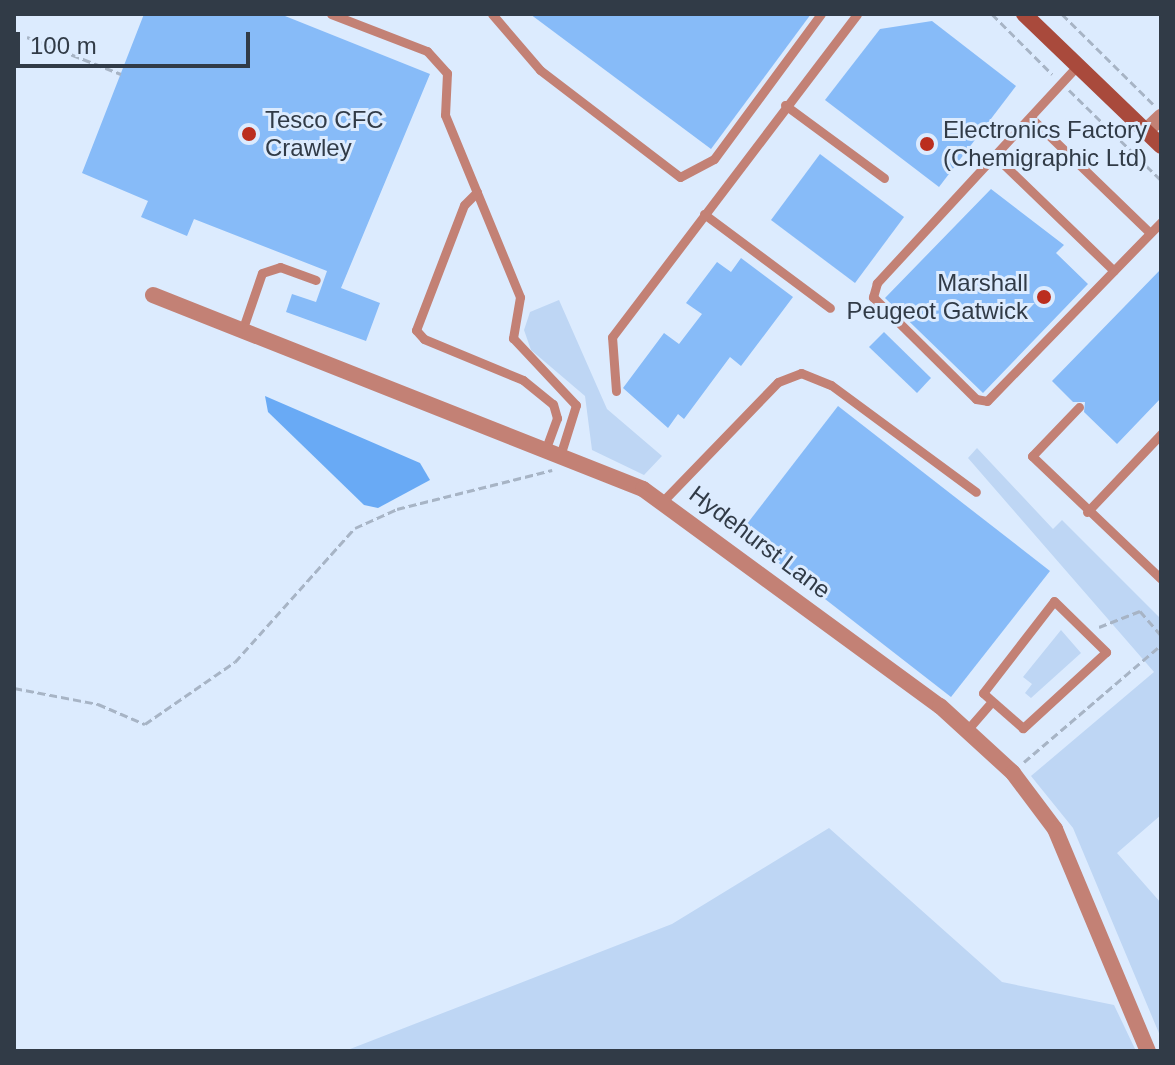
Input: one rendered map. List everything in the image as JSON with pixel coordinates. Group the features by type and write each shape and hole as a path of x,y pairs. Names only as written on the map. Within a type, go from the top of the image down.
{"street":[{"path":"1024,14 1156,139"},
{"path":"1156,139 1161,115"},
{"name":"Hydehurst Lane","path":"153,295 554,450 663,501 968,729 1013,773 1076,869 1148,1051"}],"lane":[{"path":"331,14 440,62 450,83 445,115 520,297 513,338 576,405 554,450"},
{"path":"492,14 540,70 680,177 714,159 821,14"},
{"path":"616,391 610,342 785,105 857,14"},
{"path":"1078,65 872,294 976,399 991,399 1161,222"},
{"path":"785,105 884,178"},
{"path":"1031,118 1150,233"},
{"path":"995,156 1114,271"},
{"path":"477,192 464,205 416,330 424,339 523,380 553,404 557,418 554,450"},
{"path":"704,214 830,308"},
{"path":"242,331 262,273 280,267 316,280"},
{"path":"663,501 778,382 801,373 831,385 976,492"},
{"path":"1079,407 1032,456 1087,512 1161,579"},
{"path":"1087,512 1161,434"},
{"path":"1052,603 1065,605 1091,634 1104,658 1028,727 989,705 985,690 1052,603"},
{"path":"968,729 989,705"}],"path":[{"path":"992,14 1161,180"},
{"path":"1062,14 1161,115"},
{"path":"27,37 121,74"},
{"path":"14,688 98,704 145,724 235,662 355,528 397,509 554,470 554,450"},
{"path":"1091,634 1140,611 1161,635"},
{"path":"1013,773 1161,645"}],"shaded area":[{"path":"559,300 607,409 662,456 644,475 592,450 585,396 531,350 524,330 530,312"},
{"path":"977,448 1053,529 1062,520 1161,619 1161,815 1117,853 1161,903 1161,1038 1073,828 1031,776 1154,672 968,458"},
{"path":"1061,630 1081,653 1031,698 1025,693 1032,684 1023,677"},
{"path":"829,828 1002,982 1114,1005 1136,1051 345,1051 672,924"}],"water":[{"path":"265,396 420,463 430,480 378,508 364,505 268,412"}],"building":[{"name":"Tesco CFC Crawley","path":"144,14 280,14 430,74 341,288 380,303 366,341 286,312 292,294 316,302 327,271 194,219 187,236 141,217 148,201 82,173"},
{"path":"530,14 811,14 711,149"},
{"name":"Electronics Factory (Chemigraphic Ltd)","path":"932,21 1016,86 939,187 825,100 880,29"},
{"path":"820,154 904,217 855,283 771,220"},
{"path":"991,189 1064,245 1056,253 1088,284 983,393 885,298"},
{"path":"741,258 793,297 741,366 730,357 684,419 678,414 668,428 623,388 664,333 679,344 702,314 686,303 717,262 731,272"},
{"path":"1161,269 1161,398 1117,444 1084,412 1085,402 1073,402 1052,381"},
{"path":"884,332 931,378 917,393 869,347"},
{"path":"838,406 1050,571 951,697 740,533"}],"place":[{"name":"Tesco CFC Crawley","path":"249,134"},
{"name":"Electronics Factory (Chemigraphic Ltd)","path":"927,144"},
{"name":"Marshall Peugeot Gatwick","path":"1044,297"}]}
